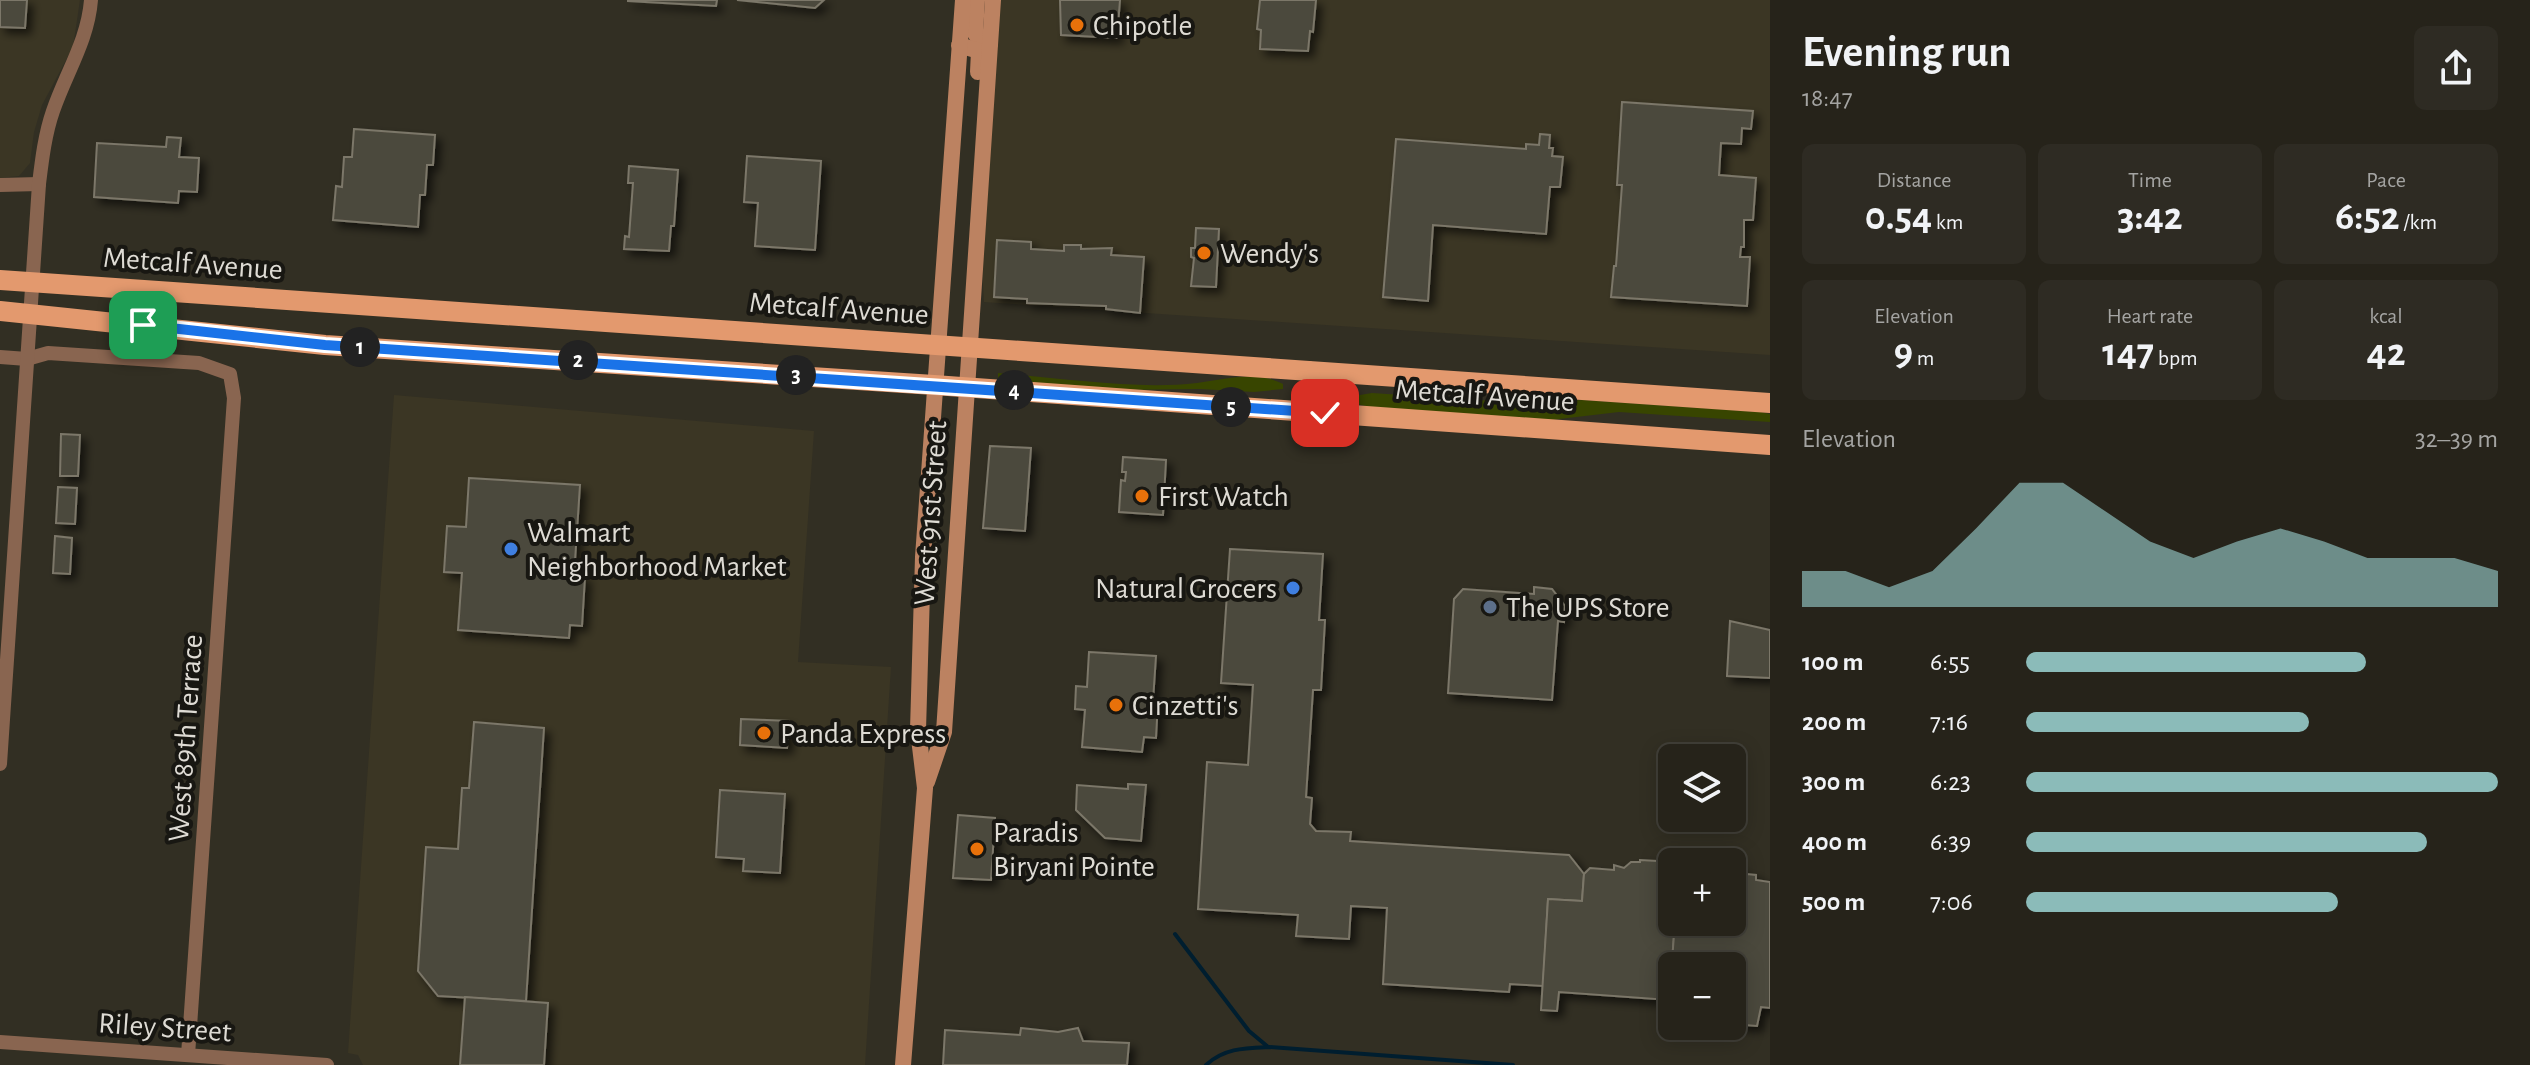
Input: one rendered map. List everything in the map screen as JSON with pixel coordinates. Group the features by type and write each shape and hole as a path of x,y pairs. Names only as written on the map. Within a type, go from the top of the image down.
{"main road":[{"name":"Metcalf Avenue","path":"0,280 1770,403"},
{"name":"Metcalf Avenue","path":"0,311 325,345 967,387 1770,445"},
{"path":"1303,412 1308,371"},
{"path":"1308,371 1325,413"}],"street":[{"path":"0,764 3,676 39,184 52,112 89,23 91,0"},
{"name":"West 91st Street","path":"903,1065 925,788 918,730 923,557 963,0"},
{"path":"977,0 975,33 981,42 990,44"},
{"name":"West 91st Street","path":"925,788 944,732 993,0"},
{"path":"959,45 979,51 976,115 984,135"},
{"path":"0,185 39,184"},
{"name":"West 89th Terrace","path":"27,359 48,353 199,363 230,374 234,398 233,424 188,1055"},
{"path":"0,357 27,359"},
{"name":"Riley Street","path":"0,1042 327,1065"}],"shaded area":[{"path":"0,0 80,0 73,47 42,105 30,163 19,176 0,178"},
{"path":"1000,0 1770,0 1770,355 984,302 982,270"},
{"path":"394,395 814,431 798,662 891,667 865,1065 363,1065 358,1055 348,1053"}],"green space":[{"path":"998,373 1149,385 1252,376 1283,384 1283,389 1254,392 1115,390 998,380"},
{"path":"1372,393 1524,403 1584,400 1761,412 1770,414 1770,422 1619,412 1551,420 1370,407 1353,403 1354,396"}],"building":[{"path":"0,0 27,0 25,28 0,27"},
{"path":"628,0 717,0 716,6 628,1"},
{"path":"737,0 824,0 815,8"},
{"path":"1060,0 1120,0 1117,38 1061,35"},
{"path":"1260,0 1316,0 1308,51 1260,49 1261,30 1257,29"},
{"path":"1622,102 1753,111 1751,129 1742,128 1741,144 1721,143 1719,175 1756,178 1753,220 1744,220 1744,247 1741,247 1740,257 1750,257 1747,306 1611,297 1622,185 1617,185"},
{"path":"354,129 435,135 433,165 427,165 425,195 420,195 418,227 333,220 336,186 342,187 344,157 352,157"},
{"path":"1540,134 1550,135 1552,156 1563,157 1560,187 1550,187 1546,234 1433,225 1428,301 1383,297 1396,139 1526,149 1526,144 1539,145"},
{"path":"167,137 181,138 179,157 199,158 197,192 179,191 178,203 94,197 97,143 166,147"},
{"path":"747,156 821,161 815,250 755,246 758,203 744,202"},
{"path":"629,166 678,170 669,251 624,249 625,236 629,237 633,183 628,183"},
{"name":"Wendy's","path":"1196,228 1219,229 1216,287 1191,286 1194,258 1191,257 1191,248 1195,248"},
{"path":"997,240 1031,242 1031,249 1064,251 1064,245 1081,245 1081,249 1112,248 1111,255 1144,257 1140,313 1106,309 1106,306 1027,303 1027,299 994,297"},
{"path":"61,434 80,435 78,476 60,476"},
{"path":"990,446 1031,448 1025,531 983,528"},
{"name":"First Watch","path":"1123,457 1166,460 1163,515 1119,512 1121,480 1125,481 1126,472 1122,472"},
{"name":"Walmart Neighborhood Market","path":"469,478 580,485 574,576 585,577 582,626 570,625 569,638 458,630 462,573 444,572 447,526 466,527"},
{"path":"58,487 77,488 75,524 56,523"},
{"path":"55,536 72,538 70,574 53,573"},
{"path":"1230,549 1323,554 1319,620 1325,620 1321,690 1313,690 1306,797 1312,798 1310,824 1316,831 1351,832 1350,841 1569,855 1584,874 1582,901 1548,899 1543,986 1510,984 1509,992 1383,984 1387,908 1351,906 1349,939 1296,936 1298,915 1198,909 1207,762 1248,765 1253,685 1221,683"},
{"path":"1534,587 1552,589 1565,606 1564,622 1558,621 1552,700 1448,693 1454,599 1463,589 1534,594"},
{"path":"1730,621 1770,630 1770,678 1727,676"},
{"name":"Cinzetti's","path":"1089,652 1156,656 1153,701 1158,701 1156,738 1144,737 1142,752 1082,747 1085,710 1075,709 1076,686 1087,687"},
{"name":"Panda Express","path":"741,719 789,721 787,748 740,745"},
{"path":"474,722 544,728 526,1001 438,996 418,971 426,847 458,849 462,788 469,788"},
{"path":"1128,784 1146,785 1141,841 1105,838 1076,810 1077,785 1128,789"},
{"path":"720,790 785,794 780,873 743,871 744,859 716,857"},
{"path":"958,815 995,818 991,880 953,878"},
{"path":"1658,861 1658,936 1674,936 1673,952 1658,952 1658,999 1559,992 1557,1011 1541,1010 1548,899 1582,901 1584,874 1590,868 1614,870 1614,865 1624,868 1631,862"},
{"path":"1756,875 1756,880 1770,882 1770,1008 1761,1007 1757,1026 1746,1025 1746,952 1673,952 1674,936 1746,936 1746,876"},
{"path":"465,997 548,1003 544,1065 460,1065"},
{"path":"1021,1028 1058,1032 1078,1028 1083,1041 1129,1043 1127,1065 943,1065 945,1030 1020,1035"}],"waterway":[{"path":"1175,934 1249,1031 1267,1046"},
{"path":"1206,1065 1228,1052 1269,1047 1513,1065"}],"place":[{"name":"Chipotle","path":"1077,25"},
{"name":"Wendy's","path":"1204,253"},
{"name":"First Watch","path":"1142,496"},
{"name":"Walmart Neighborhood Market","path":"511,549"},
{"name":"Natural Grocers","path":"1293,588"},
{"name":"The UPS Store","path":"1490,607"},
{"name":"Cinzetti's","path":"1116,705"},
{"name":"Panda Express","path":"764,733"},
{"name":"Paradis Biryani Pointe","path":"977,849"}],"route":[{"path":"143,325 325,345 1325,413"}]}
